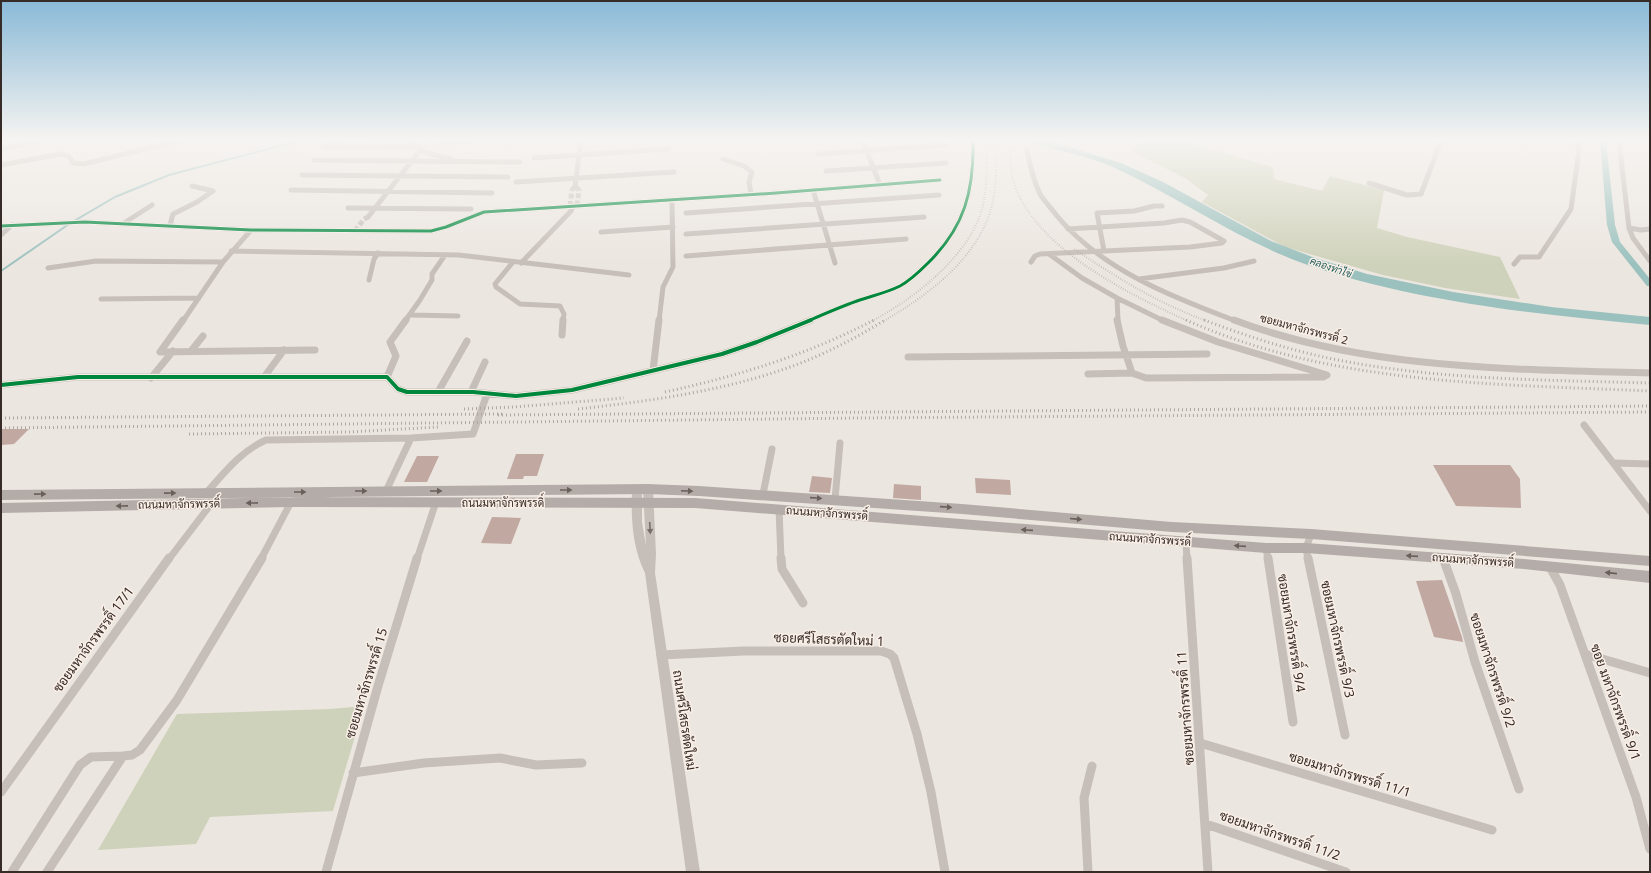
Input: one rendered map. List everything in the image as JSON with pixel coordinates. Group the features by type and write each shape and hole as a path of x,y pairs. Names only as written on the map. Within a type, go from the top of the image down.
{"main road":[{"name":"ถนนมหาจักรพรรดิ์","path":"1,508 386,491 642,490 763,494 835,499 962,508 1172,527 1311,534 1650,561"},
{"name":"ถนนมหาจักรพรรดิ์","path":"1,495 209,498 291,502 695,503 1266,548 1306,548 1443,558 1550,567 1649,580"}],"street":[{"path":"368,217 395,182"},
{"path":"575,186 576,182"},
{"path":"749,182 751,194"},
{"path":"1,226 85,222 251,230 431,231 484,212 919,182"},
{"path":"1,385 72,377 387,377 398,389 407,392 470,392 501,396 543,394 586,388 743,348 850,303 893,290 906,283 940,251 958,228 971,191 972,182"},
{"name":"ซอยมหาจักรพรรดิ์ 2","path":"1035,182 1045,201 1068,229 1093,251 1139,280 1229,318 1314,344 1395,359 1458,365 1650,373"},
{"path":"1369,183 1407,194 1421,194 1426,182"},
{"path":"1514,264 1520,257 1539,257 1571,209 1573,182"},
{"path":"1624,182 1629,228 1633,238 1650,261"},
{"path":"170,225 173,214 197,202 213,191 192,186"},
{"path":"291,190 492,193"},
{"path":"813,190 835,263"},
{"path":"686,214 939,195"},
{"path":"653,370 663,287 673,267 672,200"},
{"path":"124,223 152,206"},
{"path":"521,262 571,211 573,206"},
{"path":"1104,252 1096,216 1099,213 1134,211 1154,206 1162,206"},
{"path":"348,208 471,209"},
{"path":"686,234 924,217"},
{"path":"1031,262 1035,256 1049,254 1190,247 1222,243 1224,241 1190,222 1182,220 1164,223 1068,229"},
{"path":"1,235 12,225"},
{"path":"602,232 673,227"},
{"path":"1629,228 1641,230 1650,229"},
{"path":"251,230 222,262 199,298 160,352 315,350"},
{"path":"686,256 906,239"},
{"path":"231,251 445,255 521,262 629,276"},
{"path":"369,280 372,272 373,258 378,253"},
{"path":"1049,254 1075,274 1145,313 1194,334 1258,355 1324,372 1327,375 1323,377 1146,378 1132,373 1088,374"},
{"path":"387,377 396,356 390,342 399,328 411,315 432,280 432,274 445,255"},
{"path":"48,268 96,261 222,262"},
{"path":"513,262 497,280 495,284 496,287 520,304 560,306 564,314 562,335"},
{"path":"1139,280 1224,268 1254,262"},
{"path":"101,299 199,298"},
{"path":"1117,298 1116,312 1125,355 1132,373"},
{"path":"411,315 458,316"},
{"path":"191,351 202,336"},
{"path":"438,392 467,341"},
{"path":"264,377 284,350"},
{"path":"151,378 173,351"},
{"path":"908,357 1207,354"},
{"path":"470,392 485,362"},
{"name":"ซอยมหาจักรพรรดิ์ 17/1","path":"1,792 209,498 229,467 253,445 266,440 411,438 473,434 487,394"},
{"path":"1584,425 1615,463 1650,511"},
{"path":"386,491 411,438"},
{"path":"835,499 840,444"},
{"path":"763,494 772,449"},
{"path":"1615,463 1650,464"},
{"name":"ถนนศรีโสธรตัดใหม่","path":"642,490 642,503 636,532 642,557 650,572 692,872"},
{"path":"12,872 80,765 91,757 132,755 140,750 177,700 254,572 291,502"},
{"name":"ซอยมหาจักรพรรดิ์ 15","path":"326,872 373,702 414,567 436,502"},
{"path":"779,509 782,569 803,603"},
{"path":"1306,548 1311,534"},
{"name":"ซอยมหาจักรพรรดิ์ 11","path":"1186,542 1208,872"},
{"name":"ซอยมหาจักรพรรดิ์ 9/4","path":"1266,548 1293,722"},
{"name":"ซอยมหาจักรพรรดิ์ 9/3","path":"1306,548 1345,735"},
{"name":"ซอยมหาจักรพรรดิ์ 9/2","path":"1443,558 1456,594 1475,662 1519,789"},
{"name":"ซอย มหาจักรพรรดิ์ 9/1","path":"1550,567 1560,585 1636,797 1650,849"},
{"name":"ซอยศรีโสธรตัดใหม่ 1","path":"661,654 803,650 881,651 890,654 894,658 917,734 931,792 945,872"},
{"path":"1585,654 1650,673"},
{"name":"ซอยมหาจักรพรรดิ์ 11/1","path":"1200,743 1492,830"},
{"path":"47,872 123,756"},
{"path":"353,773 424,763 500,758 536,765 582,763"},
{"path":"1088,872 1084,798 1092,766"},
{"name":"ซอยมหาจักรพรรดิ์ 11/2","path":"1206,824 1346,872"}],"green space":[{"path":"1190,182 1285,182 1322,191 1327,182 1352,182 1384,190 1377,228 1407,237 1500,257 1520,299 1445,288 1383,275 1285,247 1202,202 1208,195"},
{"path":"364,706 333,811 210,817 196,844 98,850 177,714 330,709"}],"building":[{"path":"1,429 29,429 14,444 1,445"},
{"path":"516,454 544,454 537,476 524,476 523,479 507,479"},
{"path":"417,456 439,456 427,482 404,482"},
{"path":"1433,465 1510,465 1520,479 1521,508 1456,506"},
{"path":"812,476 832,478 830,493 809,492"},
{"path":"975,478 1010,480 1011,495 976,493"},
{"path":"894,484 921,486 921,500 893,498"},
{"path":"492,517 521,518 511,544 481,543"},
{"path":"1442,580 1463,642 1434,637 1416,581"}],"waterway":[{"path":"74,221 115,197 152,182"},
{"name":"คลองท่าไข่","path":"1152,182 1266,244 1310,261 1364,278 1453,296 1551,311 1650,321"},
{"path":"1607,182 1611,225 1616,242 1650,284"},
{"path":"1,271 69,224"}],"tunnel":[{"path":"570,206 572,190 575,186 579,190 577,206"},
{"path":"355,231 364,219 368,217"}],"railway":[{"path":"872,321 923,288 954,257 967,241 977,223 985,197 986,182"},
{"path":"884,321 901,311 934,287 964,258 976,242 985,224 992,205 996,182"},
{"path":"1014,182 1024,204 1040,227 1061,247 1112,283 1188,321"},
{"path":"1074,249 1138,289 1172,307 1207,321"},
{"path":"578,409 687,394 767,375 829,351 885,320"},
{"path":"1186,320 1241,341 1298,358 1356,369 1473,383 1650,391"},
{"path":"1204,320 1290,349 1343,361 1381,367 1457,376 1534,380 1650,383"},
{"path":"665,392 719,379 772,363 823,344 872,321"},
{"path":"464,409 514,407 624,398"},
{"path":"498,415 1650,406"},
{"path":"1,428 860,418 1650,412"},
{"path":"1,418 503,414"},
{"path":"189,434 349,432 439,427"}],"cycle path":[{"path":"1,226 85,222 251,230 431,231 446,227 484,212 776,193 918,182"},
{"path":"1,385 78,377 387,377 398,389 407,392 476,392 505,396 522,396 586,387 733,351 771,337 849,304 901,285 917,274 945,245 963,215 972,182"}]}
